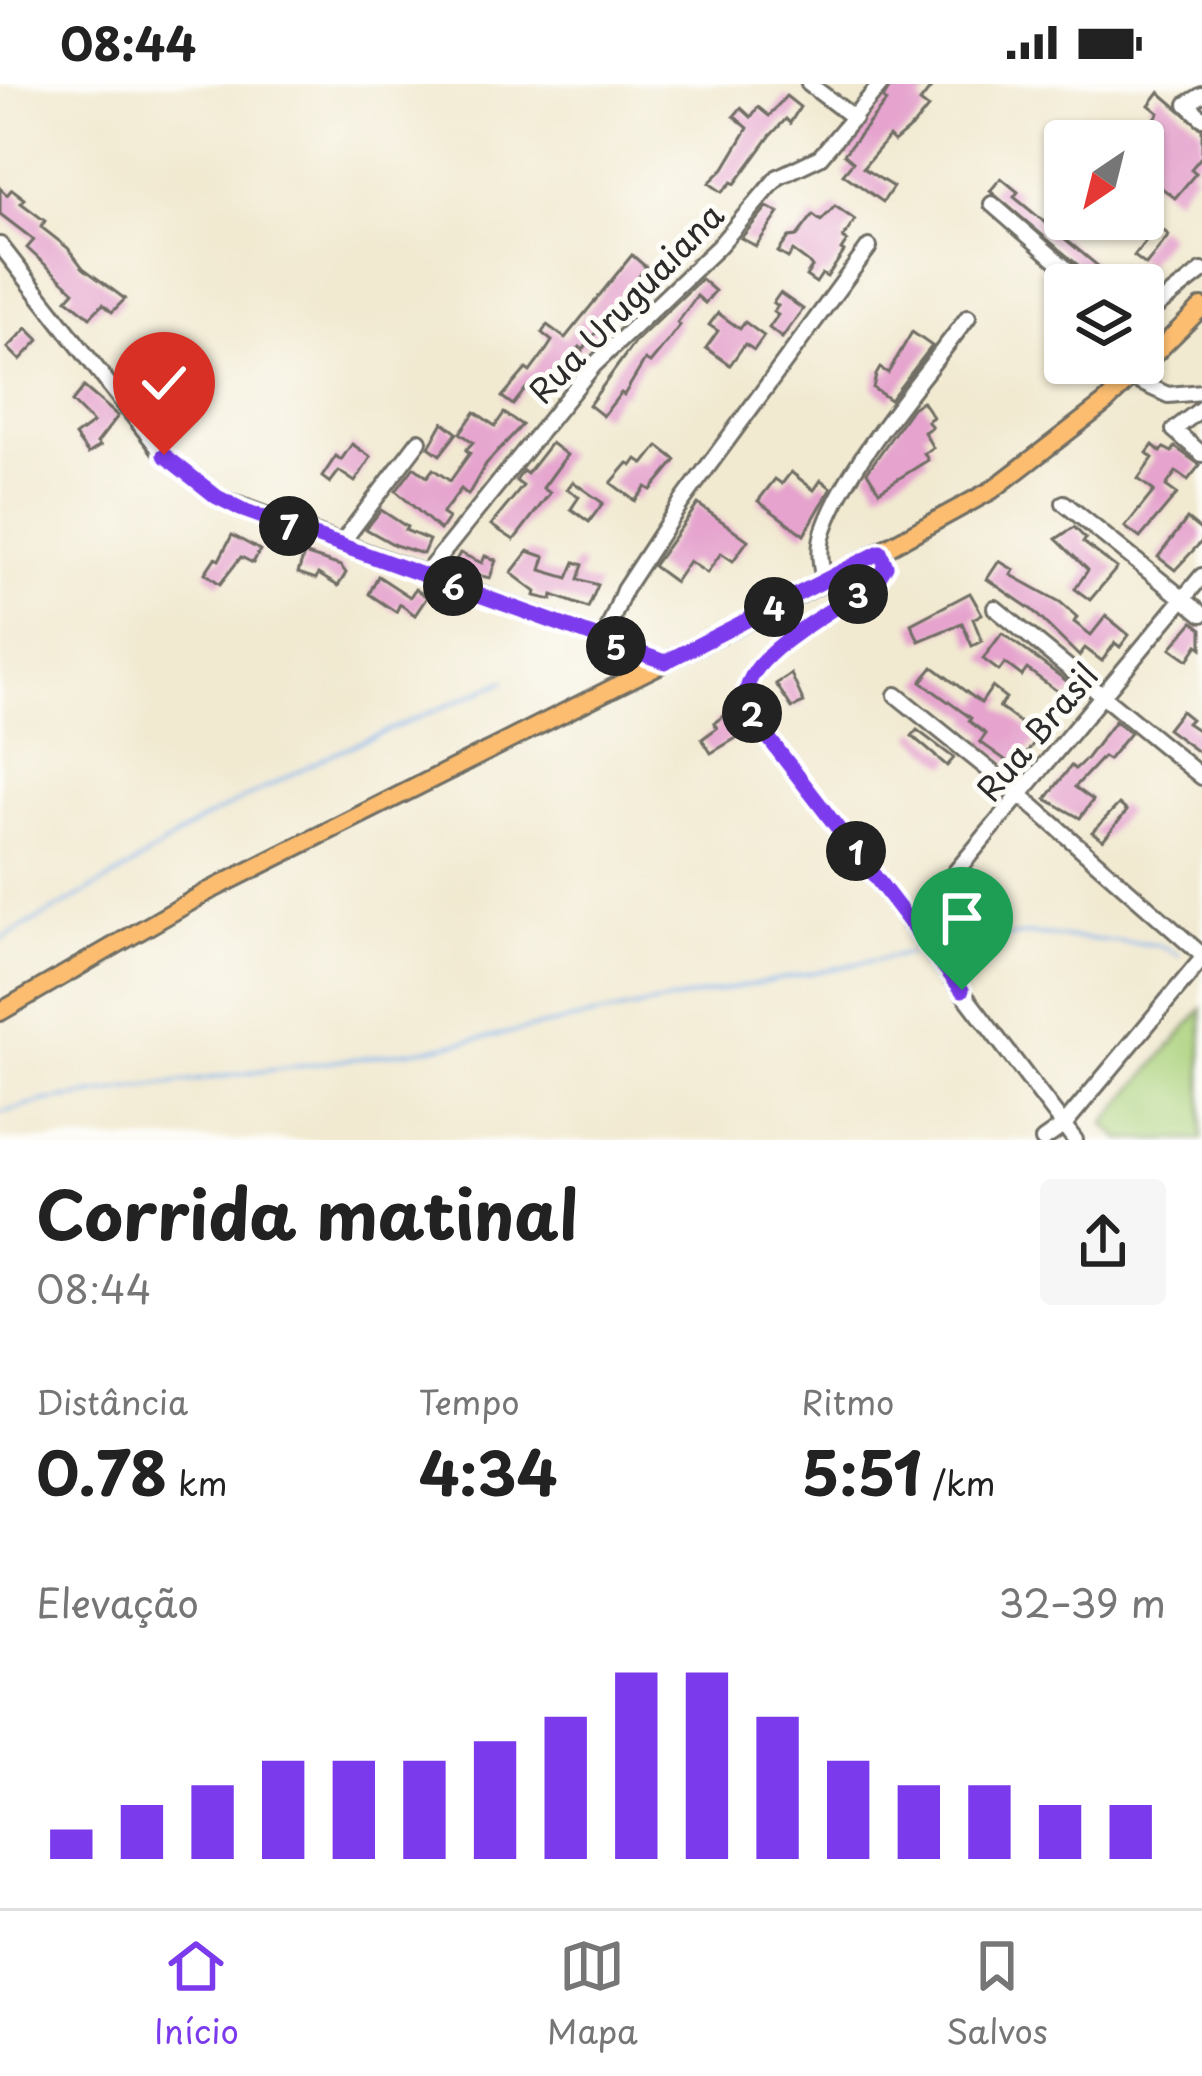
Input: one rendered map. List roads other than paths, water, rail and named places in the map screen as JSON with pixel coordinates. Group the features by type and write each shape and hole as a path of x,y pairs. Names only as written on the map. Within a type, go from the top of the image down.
{"main road":[{"path":"1164,345 1202,307"},
{"path":"0,1012 207,892 824,582 992,490 1124,384"}],"street":[{"path":"809,84 854,118"},
{"name":"Rua Uruguaiana","path":"424,576 593,366 718,247 778,178 820,157 881,84"},
{"path":"1202,95 1187,104 1202,118"},
{"path":"992,204 1061,264"},
{"path":"0,245 164,455 217,497 665,662"},
{"path":"603,642 624,590 681,503 869,247"},
{"path":"1164,301 1202,271"},
{"path":"824,582 819,554 824,527 848,480 968,317"},
{"path":"1144,384 1168,395 1202,392"},
{"path":"1202,408 1174,430 1202,454"},
{"path":"340,544 419,441"},
{"path":"1064,503 1202,614"},
{"path":"880,552 886,566 877,581 768,654 753,672 747,691 754,719 1075,1140"},
{"name":"Rua Brasil","path":"913,923 1202,576"},
{"path":"995,608 1202,777"},
{"path":"896,695 1019,794 1202,957 1063,1126 1043,1140"}],"waterway":[{"path":"0,940 120,874 200,821 332,754 505,681"},
{"path":"940,948 1029,934 1159,945 1179,955"},
{"path":"0,1113 46,1101 432,1048 911,953"}]}
